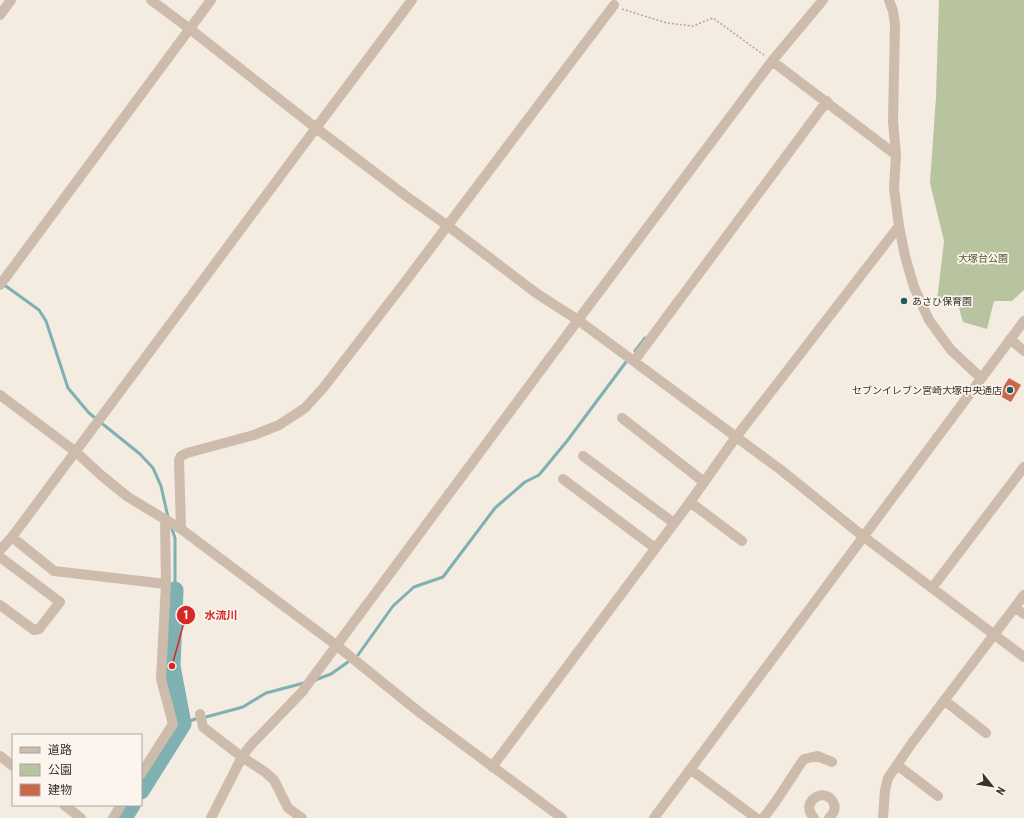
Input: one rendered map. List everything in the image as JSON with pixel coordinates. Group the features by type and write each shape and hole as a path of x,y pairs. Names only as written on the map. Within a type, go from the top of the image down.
{"street":[{"path":"0,15 11,0"},
{"path":"150,0 190,29 316,128 536,293 578,320 782,470 864,537 1024,657"},
{"path":"2,282 211,0"},
{"path":"0,550 12,537 76,452 412,0"},
{"path":"211,818 242,757 250,746 302,692 772,61 823,0"},
{"path":"889,0 895,24 893,121 896,155 894,188 898,226 914,287 929,320 951,350 981,378"},
{"path":"181,529 179,460 181,456 187,453 254,435 279,425 305,408 324,387 448,226 614,5"},
{"path":"772,61 896,155"},
{"path":"634,361 827,102"},
{"path":"492,767 690,502 736,437 898,226"},
{"path":"654,818 1024,321"},
{"path":"1010,339 1024,351"},
{"path":"0,395 76,452 128,497 181,529 336,645 398,696 562,818"},
{"path":"622,418 704,482"},
{"path":"583,456 674,523"},
{"path":"932,588 1024,468"},
{"path":"563,478 655,548"},
{"path":"690,502 742,541"},
{"path":"142,772 173,724 161,679 166,584 165,519"},
{"path":"12,537 54,571 166,584"},
{"path":"0,556 60,602 39,629 34,630 0,605"},
{"path":"885,817 885,790 888,778 912,743 1024,595"},
{"path":"1015,607 1024,614"},
{"path":"944,700 986,732"},
{"path":"200,714 203,728 274,780 288,808 302,818"},
{"path":"0,756 12,765"},
{"path":"763,818 774,806 783,789 804,759 816,756 832,762"},
{"path":"897,765 938,796"},
{"path":"690,769 756,818"},
{"path":"814,818 809,811 810,803 815,797 824,795 831,799 833,803 834,811 829,818"},
{"path":"65,806 81,818"},
{"path":"113,818 120,806"}],"path":[{"path":"614,5 667,23 693,26 713,18 772,61"}],"green space":[{"name":"大塚台公園","path":"939,0 1024,0 1024,290 1012,301 994,301 987,329 963,322 957,301 937,301 944,241 930,183 936,97"}],"building":[{"name":"セブンイレブン宮崎大塚中央通店","path":"1009,378 1021,385 1011,402 998,395"}],"waterway":[{"path":"3,284 39,310 46,321 68,388 89,413 140,454 153,468 161,486 168,517"},
{"path":"635,351 645,338"},
{"path":"358,655 393,606 414,587 443,577 495,508 525,482 539,475 567,441 626,362"},
{"path":"171,526 175,538 175,590"},
{"path":"142,789 183,724 172,666 175,590"},
{"path":"315,680 331,674 348,662"},
{"path":"183,724 195,719 243,707 266,693 304,683"},
{"path":"124,818 131,806"}],"place":[{"name":"あさひ保育園","path":"904,301"},
{"name":"セブンイレブン宮崎大塚中央通店","path":"1010,390"},
{"name":"水流川","path":"172,666"}]}
